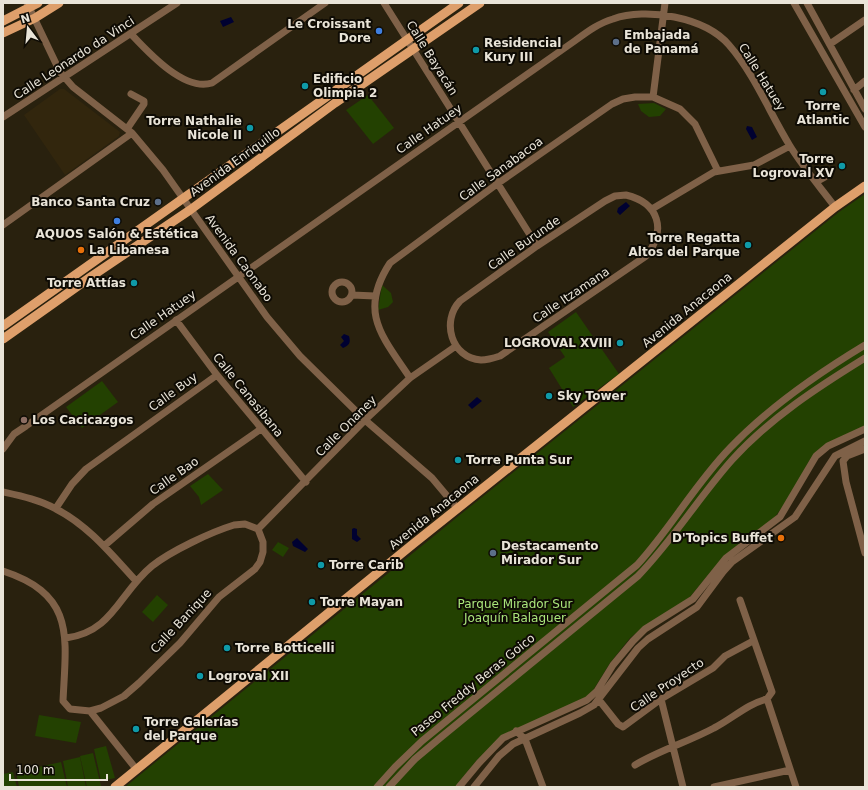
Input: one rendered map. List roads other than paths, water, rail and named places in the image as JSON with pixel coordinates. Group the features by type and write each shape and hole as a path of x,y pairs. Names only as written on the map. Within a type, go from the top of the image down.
{"main road":[{"path":"3,21 29,6 38,3"},
{"path":"3,33 35,18 59,3"},
{"name":"Avenida Enriquillo","path":"4,323 85,268 459,3"},
{"name":"Avenida Enriquillo","path":"3,339 92,276 190,210 335,103 414,50 480,3"},
{"name":"Avenida Anacaona","path":"115,787 835,206 865,186"},
{"path":"85,268 92,276"}],"street":[{"name":"Calle Leonardo da Vinci","path":"3,117 65,78 177,3"},
{"path":"131,34 162,65 198,85 205,85 212,83 325,3"},
{"name":"Calle Bayacán","path":"384,3 537,246"},
{"path":"653,97 666,3"},
{"path":"794,3 865,127"},
{"path":"807,3 865,109"},
{"name":"Avenida Caonabo","path":"29,6 54,62 65,78 73,87 129,131 163,170 267,317 300,356 365,420 432,478 458,509"},
{"name":"Calle Hatuey","path":"3,449 14,434 581,36 603,23 624,15 664,15 704,27 728,43 752,77 790,146 835,206"},
{"path":"830,44 865,20"},
{"path":"854,90 865,82"},
{"path":"3,225 129,131 144,104 144,101 131,94"},
{"name":"Calle Sanabacoa","path":"410,378 382,336 374,315 375,296 379,280 390,263 497,184 612,104 635,97 653,97 676,107 692,120 718,171"},
{"path":"652,209 708,175 718,171 754,165 790,146"},
{"path":"816,182 825,176"},
{"name":"Calle Burunde","path":"461,351 456,346 450,327 450,316 460,301 537,246 615,196 626,195 637,198 652,209"},
{"name":"Calle Itzamana","path":"461,351 470,357 480,360 500,356 639,262 653,247 656,237 657,227 652,209"},
{"path":"352,295 375,296"},
{"name":"Calle Canasibana","path":"176,320 260,429 306,482"},
{"name":"Calle Onaney","path":"258,529 306,482 365,420 410,378 456,346"},
{"name":"Paseo Freddy Beras Goico","path":"377,787 422,741 637,565 663,534 709,473 752,426 801,387 865,346"},
{"name":"Paseo Freddy Beras Goico","path":"389,787 415,759 638,576 664,548 716,478 767,425 865,358"},
{"name":"Calle Buy","path":"56,508 72,484 86,470 217,374"},
{"path":"459,787 494,747 516,731 587,700 597,691 613,665 633,640 645,629 693,599 726,558 780,517 795,495 812,462 821,451 865,428"},
{"name":"Calle Bao","path":"104,546 153,504 260,429"},
{"path":"474,787 499,756 513,744 589,709 599,700 638,648 648,639 697,607 732,562 795,517 835,456 865,441"},
{"path":"865,448 847,456 843,461 846,482 865,553"},
{"path":"3,492 32,499 56,508 71,518 104,546 136,581"},
{"path":"66,638 84,635 100,625 136,581 162,559 225,528 245,524 252,525 258,529"},
{"name":"Calle Banique","path":"90,711 113,703 124,696 180,642 219,597 255,569 260,562 263,552 263,542 258,529"},
{"path":"3,571 25,579 42,590 54,604 63,623 66,638 63,701 70,709 90,711 137,770"},
{"path":"635,765 723,724 751,704 768,699 772,692 740,600"},
{"name":"Calle Proyecto","path":"599,700 618,724 623,726 661,699 713,668 725,656 753,641"},
{"path":"661,699 683,787"},
{"path":"768,699 796,787"},
{"path":"516,731 525,739 543,787"},
{"path":"714,787 790,770"}],"place":[{"name":"Le Croissant Dore","path":"379,31"},
{"name":"Embajada de Panamá","path":"616,42"},
{"name":"Residencial Kury III","path":"476,50"},
{"name":"Edificio Olimpia 2","path":"305,86"},
{"name":"Torre Atlantic","path":"823,92"},
{"name":"Torre Nathalie Nicole II","path":"250,128"},
{"name":"Torre Logroval XV","path":"842,166"},
{"name":"Banco Santa Cruz","path":"158,202"},
{"name":"AQUOS Salón & Estética","path":"117,221"},
{"name":"Torre Regatta Altos del Parque","path":"748,245"},
{"name":"La Libanesa","path":"81,250"},
{"name":"Torre Attías","path":"134,283"},
{"name":"LOGROVAL XVIII","path":"620,343"},
{"name":"Sky Tower","path":"549,396"},
{"name":"Los Cacicazgos","path":"24,420"},
{"name":"Torre Punta Sur","path":"458,460"},
{"name":"D'Topics Buffet","path":"781,538"},
{"name":"Destacamento Mirador Sur","path":"493,553"},
{"name":"Torre Carib","path":"321,565"},
{"name":"Torre Mayan","path":"312,602"},
{"name":"Torre Botticelli","path":"227,648"},
{"name":"Logroval XII","path":"200,676"},
{"name":"Torre Galerías del Parque","path":"136,729"}],"park label":[{"name":"Parque Mirador Sur Joaquín Balaguer","path":"515,611"}]}
